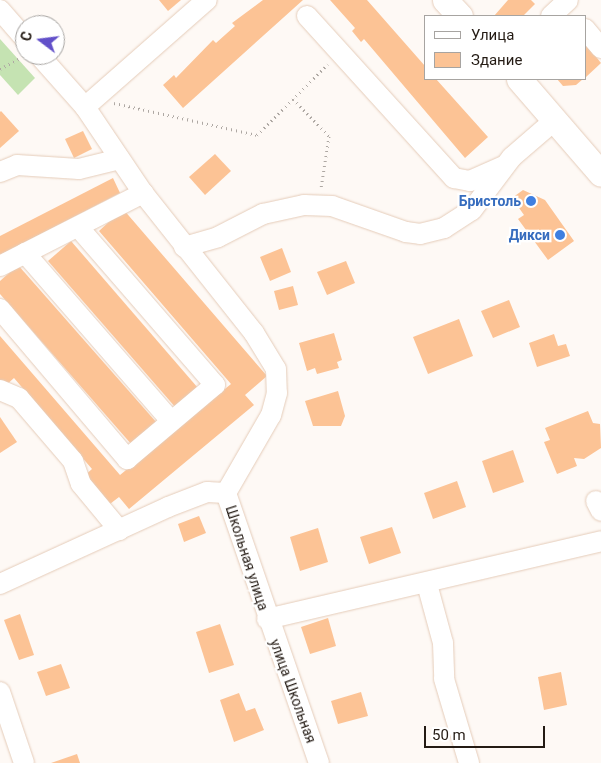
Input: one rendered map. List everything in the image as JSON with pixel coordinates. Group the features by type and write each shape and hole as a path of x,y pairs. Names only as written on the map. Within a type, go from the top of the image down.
{"main road":[{"path":"445,0 459,15"},
{"path":"520,80 556,119 601,174"}],"street":[{"path":"90,103 207,0"},
{"path":"0,10 15,27"},
{"path":"307,16 454,178 470,181 503,166"},
{"path":"586,30 601,48"},
{"path":"50,65 90,103 120,159 143,194 254,333 276,369 277,393 271,415 226,493"},
{"path":"184,246 218,237 263,214 304,205 318,208 332,206 406,232 427,234 472,210 503,166 556,119"},
{"path":"0,172 17,166 79,169 120,159"},
{"path":"0,266 143,194"},
{"path":"0,309 127,459 215,385 78,227"},
{"path":"25,253 171,421"},
{"path":"0,390 19,398 73,461 81,484 119,530"},
{"name":"Школьная улица","path":"0,584 202,494 226,493 267,619"},
{"path":"267,619 427,584 601,541"},
{"path":"427,584 444,643 444,679 470,763"},
{"name":"улица Школьная","path":"267,619 319,763"},
{"path":"0,692 24,763"}],"path":[{"path":"90,103 256,135 340,53"},
{"path":"0,69 15,61"},
{"path":"293,99 329,136 318,208"}],"green space":[{"path":"0,39 15,56 15,65 23,65 35,78 18,95 0,75"}],"building":[{"path":"159,0 181,0 168,11"},
{"path":"263,0 303,0 183,108 163,85 174,75 176,78 213,40 216,43 235,26 232,23"},
{"path":"330,0 367,0 424,65 424,80 437,80 488,137 465,158 364,39 361,42 352,31 355,28"},
{"path":"508,0 531,0 535,4 524,15 495,15"},
{"path":"586,44 601,63 586,77"},
{"path":"558,80 582,80 576,85 563,86"},
{"path":"0,112 19,131 0,148"},
{"path":"83,131 92,149 74,158 65,139"},
{"path":"215,154 231,171 205,195 189,177"},
{"path":"113,178 120,193 0,255 0,236"},
{"path":"523,190 545,200 574,241 548,260 518,219 524,215 512,198"},
{"path":"123,209 267,376 245,395 254,405 129,509 119,497 106,507 83,477 92,469 14,378 4,387 0,383 0,336 120,475 231,384 99,231"},
{"path":"71,241 198,388 176,408 48,261"},
{"path":"282,248 291,272 270,281 260,257"},
{"path":"346,261 355,283 327,295 317,272"},
{"path":"18,265 157,423 132,445 0,294 0,281"},
{"path":"293,286 298,305 279,310 274,291"},
{"path":"509,300 520,327 493,338 481,311"},
{"path":"459,319 473,356 428,374 413,337"},
{"path":"334,333 342,360 337,362 339,368 317,374 315,368 307,371 299,343"},
{"path":"554,334 558,346 566,344 570,356 537,367 529,343"},
{"path":"338,391 345,416 341,426 313,426 305,401"},
{"path":"588,411 593,423 600,424 601,448 584,459 574,458 577,466 557,474 544,442 550,440 545,428"},
{"path":"0,417 17,442 0,453"},
{"path":"513,450 524,482 493,493 482,461"},
{"path":"457,481 466,507 433,519 424,493"},
{"path":"199,516 206,533 184,542 178,524"},
{"path":"392,527 401,553 369,564 360,537"},
{"path":"318,528 328,562 300,571 290,537"},
{"path":"20,614 34,655 19,660 4,620"},
{"path":"328,618 336,646 310,654 301,627"},
{"path":"220,624 234,665 209,673 196,632"},
{"path":"61,664 70,688 46,696 37,672"},
{"path":"561,672 567,705 544,710 538,677"},
{"path":"361,692 368,716 338,724 331,701"},
{"path":"239,693 246,711 255,708 264,730 234,742 220,700"},
{"path":"77,754 80,763 51,763"}],"place":[{"name":"Бристоль","path":"531,201"},
{"name":"Дикси","path":"560,235"}]}
